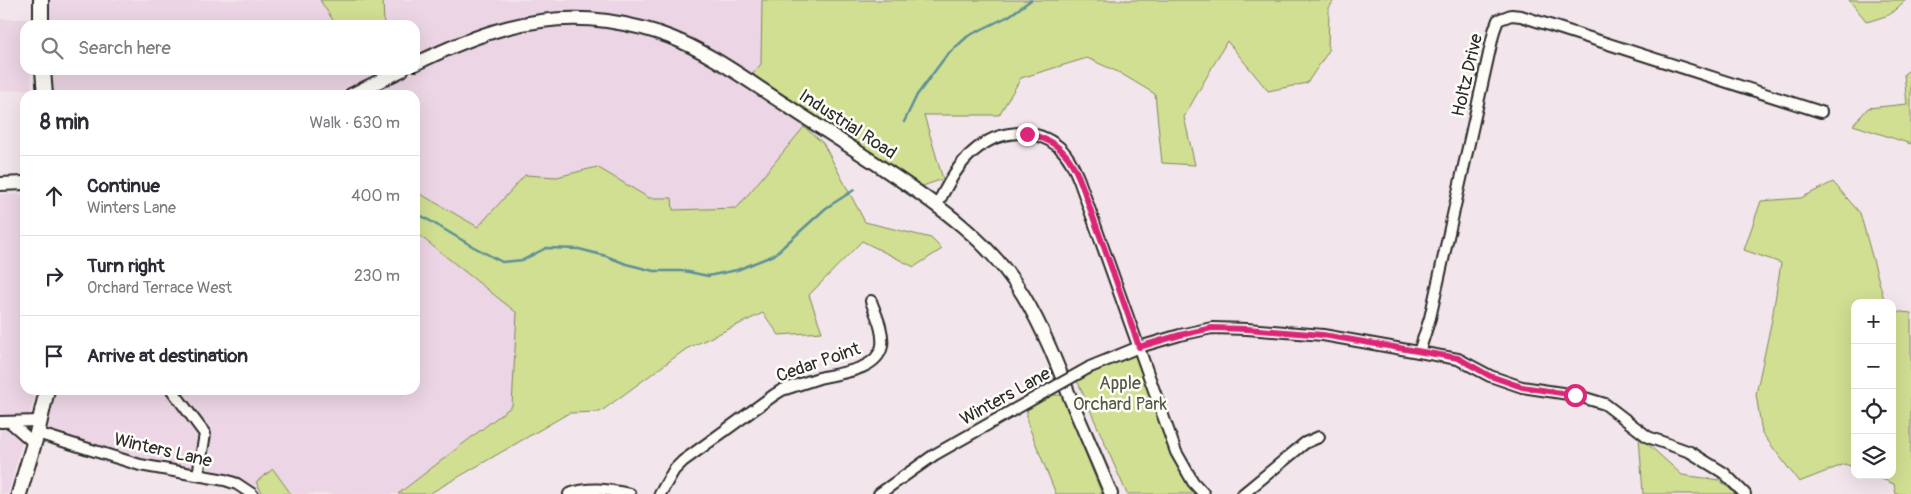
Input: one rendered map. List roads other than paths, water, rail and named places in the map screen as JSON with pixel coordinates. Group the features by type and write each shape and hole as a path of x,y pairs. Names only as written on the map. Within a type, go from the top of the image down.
{"highway":[{"path":"40,0 41,20"},
{"path":"43,75 45,90"},
{"path":"18,494 37,432 46,395"}],"main road":[{"name":"Industrial Road","path":"420,62 449,47 500,28 534,22 608,21 650,31 684,43 748,80 937,205 982,244 995,258 1022,294 1056,360 1111,494"},
{"path":"361,90 392,75"},
{"path":"0,184 20,183"}],"street":[{"name":"Holtz Drive","path":"1419,352 1430,318 1498,20 1511,15 1527,18 1821,112"},
{"path":"937,205 961,165 987,141 998,136 1014,133 1027,134 1041,137 1059,148 1072,163 1079,180 1176,452 1193,482 1204,494"},
{"name":"Cedar Point","path":"660,494 674,470 683,461 774,395 782,390 819,378 857,369 872,361 880,351 882,339 879,322 871,301"},
{"name":"Winters Lane","path":"879,494 934,455 1090,368 1139,347 1199,330 1227,328 1323,335 1458,358 1490,376 1522,387 1575,395 1605,404 1648,437 1690,452 1711,464 1724,473 1745,494"},
{"path":"176,395 205,434 198,475"},
{"path":"0,422 11,423 37,432"},
{"path":"11,423 37,432"},
{"name":"Winters Lane","path":"37,432 140,465 225,480 237,484 252,494"},
{"path":"1243,494 1305,443 1319,437"},
{"path":"569,494 598,488 630,494"}],"waterway":[{"path":"904,122 917,95 946,56 968,36 1009,16 1031,0"},
{"path":"420,215 502,262 523,260 546,248 579,249 654,271 684,271 708,276 737,270 774,255 826,208 854,190"}],"park label":[{"name":"Apple Orchard Park","path":"1120,393"}]}
